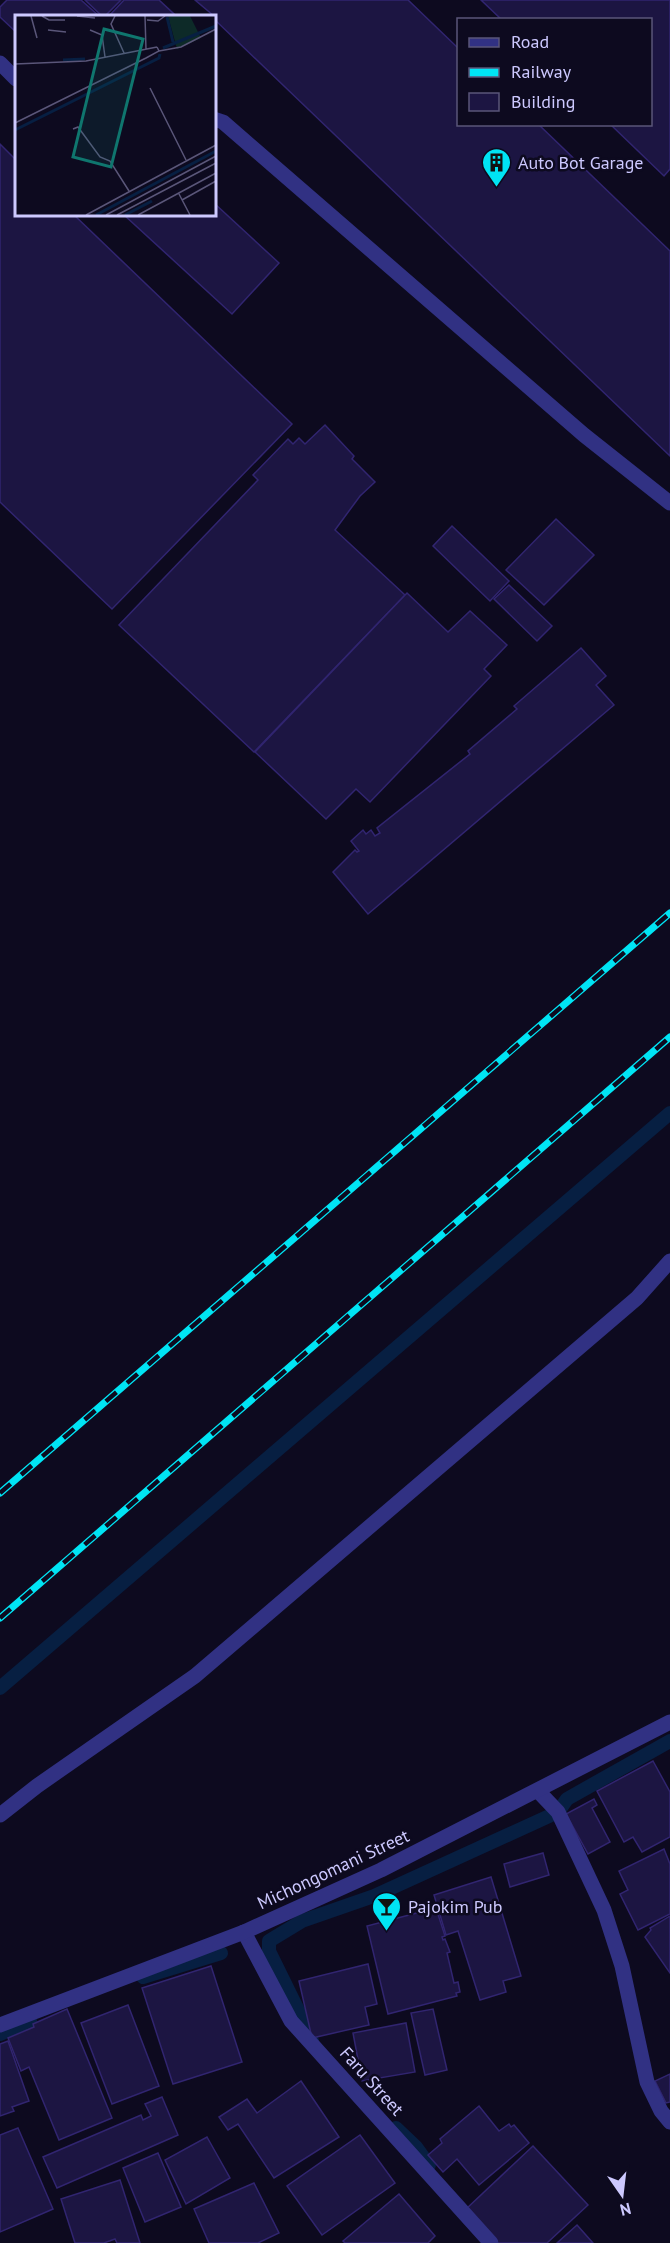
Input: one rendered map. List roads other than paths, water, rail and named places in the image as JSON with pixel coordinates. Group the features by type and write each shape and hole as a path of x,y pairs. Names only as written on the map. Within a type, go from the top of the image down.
{"street":[{"path":"0,63 15,78"},
{"path":"216,120 223,122 584,435 670,503"},
{"path":"0,1815 37,1786 195,1676 638,1298 670,1261"},
{"name":"Michongomani Street","path":"0,2025 244,1932 381,1870 670,1722"},
{"path":"538,1791 558,1812 604,1910 622,1966 647,2082 661,2111 670,2122"},
{"name":"Faru Street","path":"244,1932 291,2021 491,2243"}],"waterway":[{"path":"0,1688 670,1113"},
{"path":"312,2041 308,2038 299,2012 269,1951 269,1941 302,1921 374,1896 558,1812 567,1799 670,1741"},
{"path":"143,1977 221,1953"},
{"path":"0,2034 30,2021"},
{"path":"396,2128 416,2147 429,2165"}],"railway":[{"path":"0,1493 670,913"},
{"path":"0,1618 670,1037"}],"place":[{"name":"Auto Bot Garage","path":"497,188"},
{"name":"Pajokim Pub","path":"387,1932"}]}
